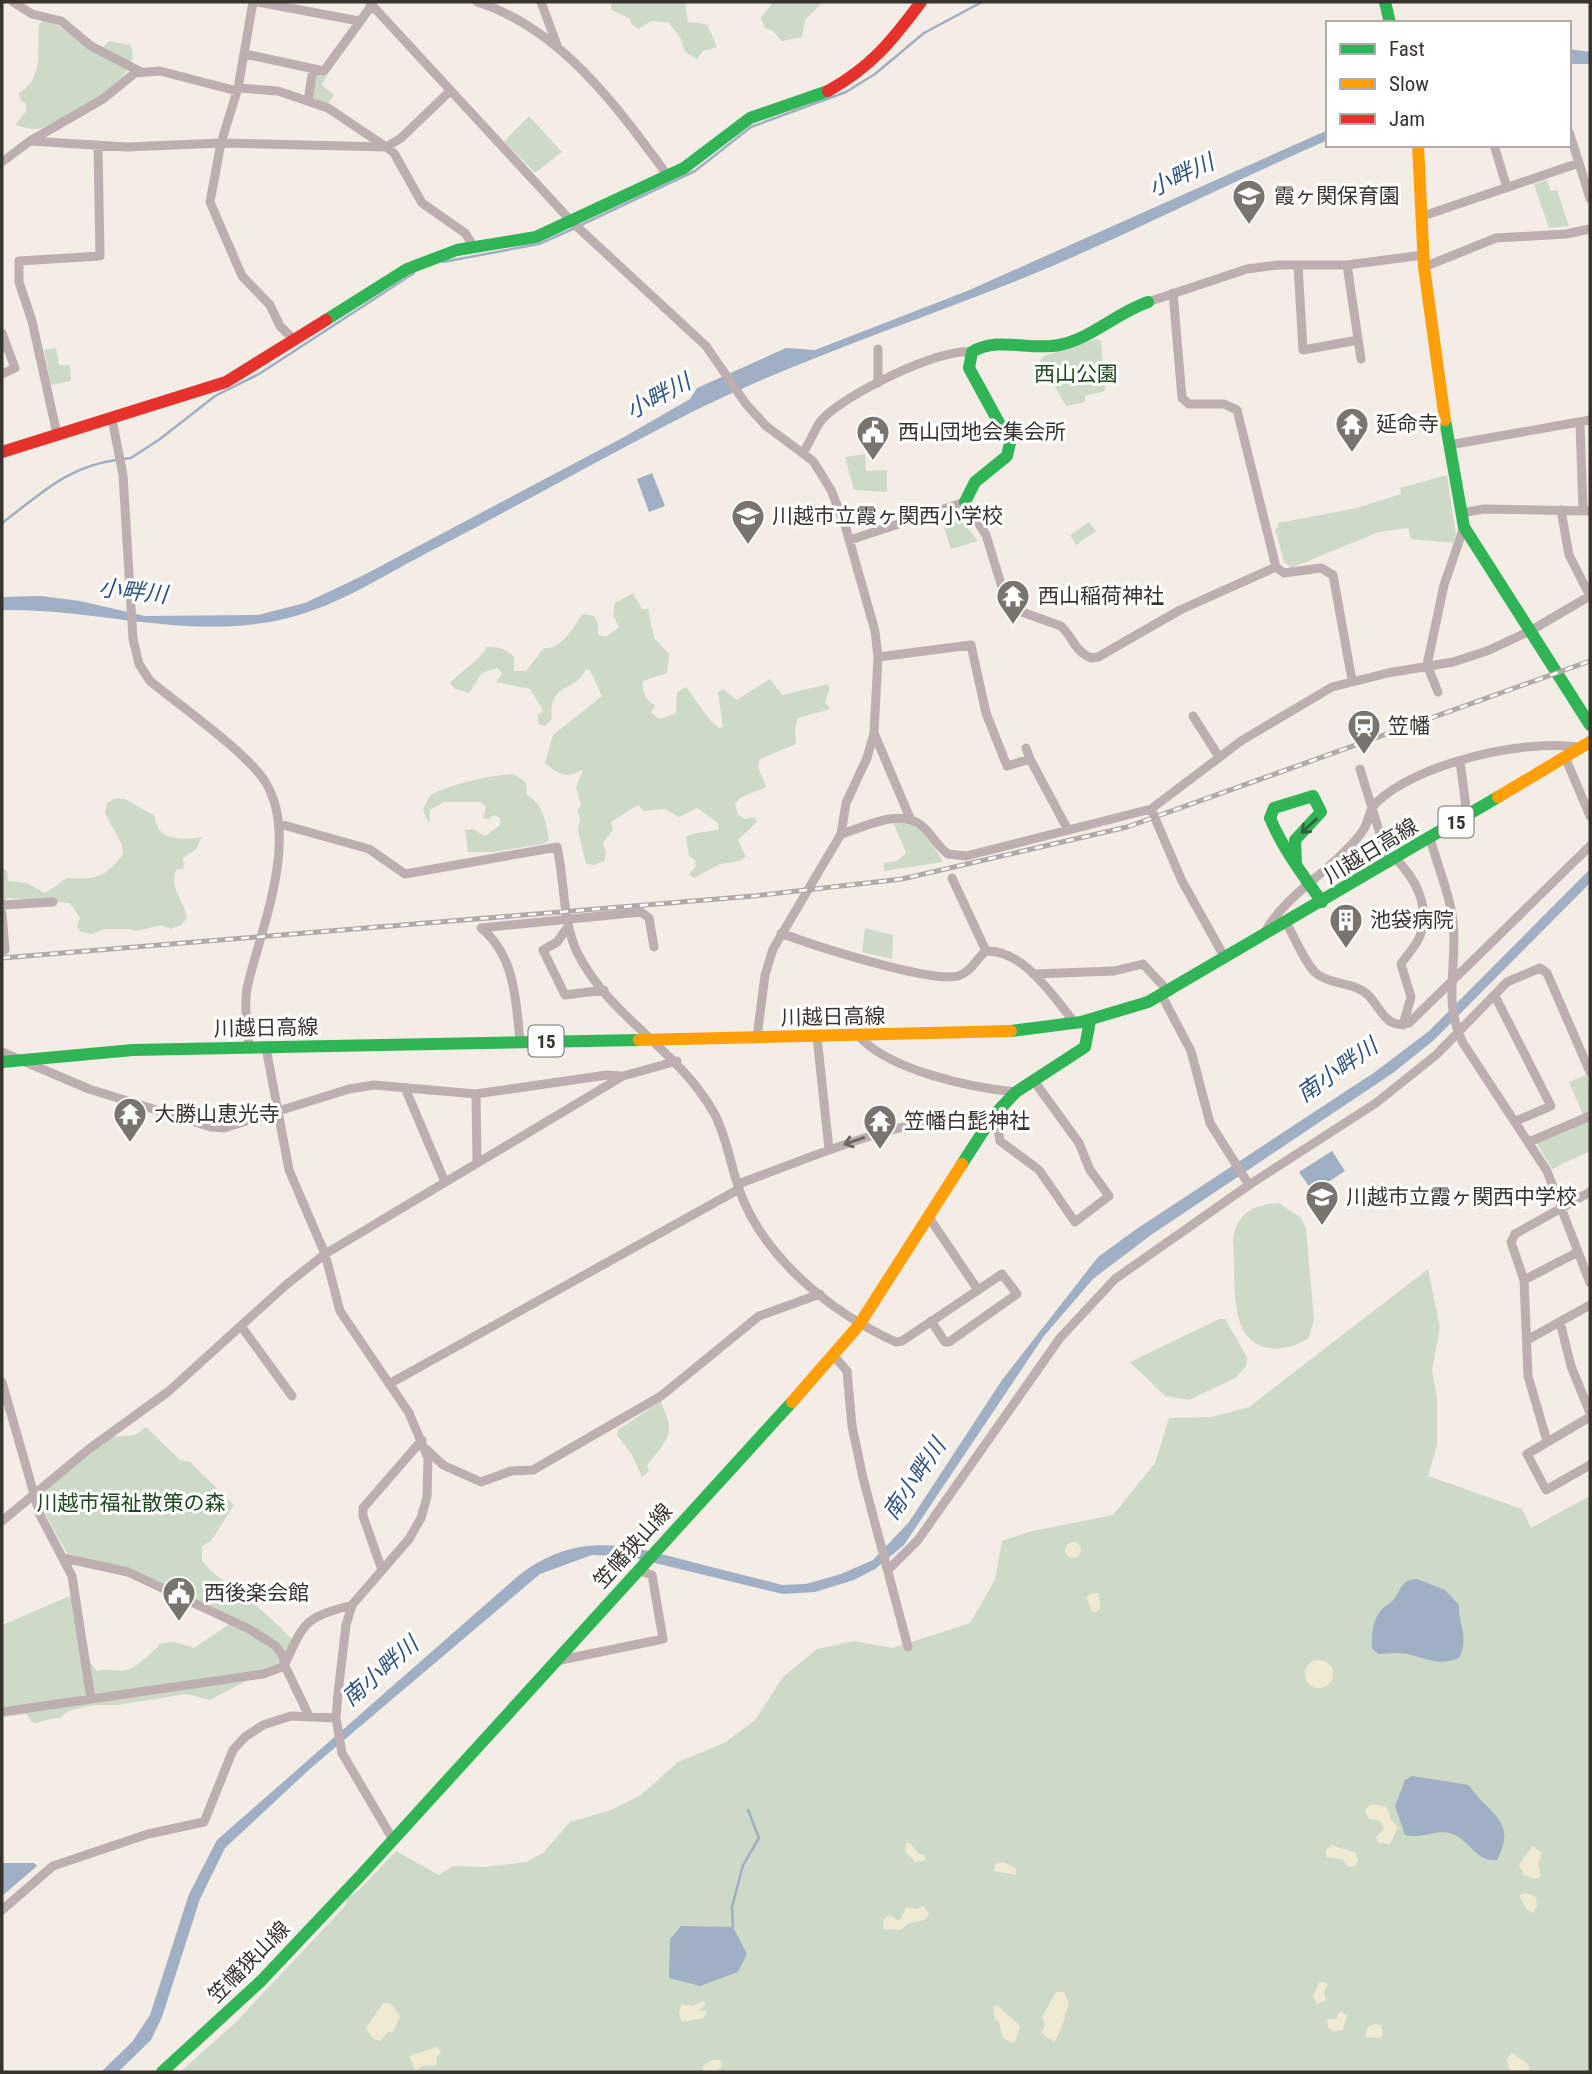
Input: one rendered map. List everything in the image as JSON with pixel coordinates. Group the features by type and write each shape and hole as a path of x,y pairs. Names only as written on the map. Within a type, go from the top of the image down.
{"main road":[{"path":"2,452 226,382 407,269 444,253 536,237 668,176 695,160 750,118 821,95 852,78 886,50 921,2"},
{"path":"1385,2 1390,21"},
{"path":"1418,147 1424,261 1462,520 1590,725"},
{"path":"965,502 976,481 1006,459 1011,448 969,368 972,352 990,345 1042,348 1067,342 1094,333 1125,311 1148,302"},
{"name":"川越日高線","path":"2,1062 96,1052 987,1033 1076,1024 1120,1014 1166,994 1586,745"},
{"path":"1296,865 1295,840 1321,812 1313,796 1271,812 1272,821 1296,865 1322,902"},
{"name":"笠幡狭山線","path":"162,2072 261,1981 834,1356 859,1325 993,1116 1016,1092 1085,1047 1090,1021"}],"street":[{"path":"13,2 32,14 61,21 91,46 141,72"},
{"path":"295,341 280,326 270,305 242,276 210,202 256,2 359,21"},
{"path":"477,2 496,8 558,48 586,73 636,131 668,176"},
{"path":"541,2 558,48"},
{"path":"245,54 324,71 370,3 570,221 697,336 744,402 766,426 804,451 831,490 872,611 878,657 874,733 867,758 846,803 841,834 781,933 765,975 757,1037"},
{"path":"307,101 313,69"},
{"path":"2,162 30,141 103,99 129,76 141,72 160,71 237,90 278,91 328,108 394,153 422,203 465,233 474,247"},
{"path":"30,141 98,145 386,147 401,138 450,91"},
{"path":"1571,138 1590,199"},
{"path":"57,434 32,321 19,282 19,261 100,256 98,145"},
{"path":"1495,147 1507,188"},
{"path":"1423,216 1579,163"},
{"path":"1148,302 1247,269 1424,261 1496,238 1566,234 1590,229"},
{"path":"1298,265 1303,350 1359,340"},
{"path":"1347,265 1361,359"},
{"path":"1173,293 1179,391 1189,404 1224,404 1237,410 1276,567 1284,573 1321,568 1333,575 1352,680"},
{"path":"2,332 15,368 2,374"},
{"path":"878,349 878,383"},
{"path":"804,451 820,422 832,411 878,383 930,359 956,351 972,352"},
{"path":"112,419 123,475 133,639 139,664 150,681 249,762 265,782 280,824 274,883 247,986 249,1048"},
{"path":"1449,445 1590,420"},
{"path":"1438,692 1427,665 1440,599 1462,520 1484,509 1586,511 1580,423"},
{"path":"850,540 965,502 986,535 1009,607 1061,626 1068,632 1075,648 1091,658 1098,657 1180,610 1276,567"},
{"path":"874,733 910,818 929,832 942,850 957,856 1152,809 1219,757 1313,697 1352,680 1465,658 1530,631 1590,596 1569,555 1561,510"},
{"path":"878,657 971,645 983,702 1007,766 1030,759"},
{"path":"1193,716 1219,757"},
{"path":"1262,937 1272,921 1364,830 1372,807 1390,791 1460,761 1545,746 1586,745"},
{"path":"1026,748 1068,830"},
{"path":"1565,757 1590,816"},
{"path":"1460,761 1467,815"},
{"path":"1360,769 1393,861 1413,878 1420,892 1423,922 1420,938 1401,964 1411,997 1403,1025"},
{"path":"1152,809 1182,881 1225,958"},
{"path":"841,834 892,819 910,818"},
{"path":"280,824 369,849 405,874 558,847 568,924 578,954 640,1032 654,1040 677,1062 714,1113 728,1146 738,1186 753,1217 781,1256 820,1294 859,1325 896,1342 902,1341 1002,1274 1017,1294 949,1342 945,1342 932,1321"},
{"path":"1430,838 1452,918 1454,948 1450,987 1457,1030 1547,1171 1590,1283"},
{"path":"1286,922 1317,974 1367,993 1384,1017 1394,1024 1403,1025 1450,987 1590,846"},
{"path":"952,878 986,951"},
{"path":"2,905 53,902"},
{"path":"520,1041 507,961 496,940 481,928 568,924 641,912 649,918 654,947"},
{"path":"2,913 5,950 2,950"},
{"path":"568,924 557,942 543,950 565,995 604,990"},
{"path":"781,933 905,969 948,977 968,971 986,951"},
{"path":"986,951 1003,952 1033,974 1076,1024"},
{"path":"1033,974 1114,971 1143,964 1166,994 1192,1051 1210,1123 1248,1183"},
{"path":"887,1567 918,1540 1060,1338 1115,1279 1248,1183 1376,1104 1418,1071 1507,982 1525,972 1540,968 1547,974 1590,1072"},
{"path":"1494,996 1551,1106 1516,1121"},
{"path":"858,1035 878,1052 937,1077 985,1089 1016,1092"},
{"path":"817,1037 829,1149"},
{"path":"265,1048 289,1170 325,1254 340,1311 409,1413 424,1445 429,1468 425,1508 409,1539 352,1605 345,1625 337,1718 342,1752 392,1838"},
{"path":"2,1052 89,1090 211,1127 233,1126 349,1089 374,1086 476,1094 594,1077 623,1076 677,1062"},
{"path":"2,1521 34,1497 89,1448 169,1391 325,1254 623,1076"},
{"path":"389,1384 738,1186 816,1157 829,1149 890,1128 993,1116 998,1121 1000,1141 1039,1170 1074,1222 1109,1196 1090,1170 1079,1143 1034,1081"},
{"path":"405,1088 445,1182"},
{"path":"476,1094 477,1163"},
{"path":"1529,1142 1590,1116"},
{"path":"1547,1441 1528,1376 1529,1339 1524,1280 1511,1242 1515,1234 1590,1192"},
{"path":"928,1216 978,1290"},
{"path":"1524,1280 1578,1252"},
{"path":"424,1445 443,1465 481,1482 511,1471 533,1470 661,1396 759,1317 820,1294"},
{"path":"1529,1339 1590,1306"},
{"path":"1560,1322 1571,1366 1590,1415 1527,1454 1544,1489 1590,1465"},
{"path":"241,1326 292,1396"},
{"path":"834,1356 847,1371 852,1426 908,1647"},
{"path":"2,1382 40,1515 72,1576 91,1699"},
{"path":"382,1570 363,1508 424,1445"},
{"path":"64,1558 128,1572 248,1629 276,1646 284,1656 285,1666 309,1716"},
{"path":"555,1661 663,1639 652,1575 639,1568"},
{"path":"2,1712 263,1674 285,1666 304,1626 313,1617 352,1605"},
{"path":"2,1910 53,1866 149,1834 204,1822 237,1744 263,1725 291,1716 337,1718"}],"green space":[{"path":"611,2 685,2 688,22 707,24 717,47 703,51 697,59 685,52 680,37 669,23 651,21 639,29 632,25 629,18 611,10"},
{"path":"773,2 823,2 805,20 802,37 782,41 773,31 765,28 761,18"},
{"path":"44,19 98,53 109,41 130,45 132,57 127,70 117,83 102,95 69,116 42,128 32,129 15,125 26,111 26,104 20,100 19,93 33,80 38,63 39,25"},
{"path":"319,73 327,75 322,85 334,95 328,104 314,101 311,96 315,76"},
{"path":"529,116 562,152 535,173 504,141"},
{"path":"1547,180 1551,191 1557,190 1569,226 1549,228 1534,184"},
{"name":"西山公園","path":"1096,339 1101,341 1105,391 1085,396 1085,402 1066,406 1040,360 1044,356"},
{"path":"56,348 59,365 70,365 71,381 51,385 44,350"},
{"path":"865,454 866,471 887,470 887,492 854,490 845,457"},
{"path":"1447,475 1456,535 1453,543 1411,539 1408,528 1379,532 1291,568 1284,561 1275,529 1278,528 1278,523 1357,508 1401,494 1400,488"},
{"path":"958,516 978,541 951,549 941,519"},
{"path":"1089,522 1096,531 1076,545 1070,535"},
{"path":"633,593 642,609 648,609 654,638 669,654 667,673 643,681 645,695 655,705 651,713 660,719 676,713 677,692 686,687 719,728 723,727 718,692 723,689 737,700 770,679 782,695 828,684 829,691 825,702 830,709 798,718 795,728 796,744 760,759 758,767 766,787 740,798 735,804 738,815 745,819 754,817 757,822 738,840 746,857 740,861 720,864 694,878 689,874 696,866 695,860 689,856 686,837 719,829 718,823 697,808 679,817 665,809 644,811 638,805 611,822 613,830 603,842 606,853 604,861 594,865 586,864 578,830 580,818 577,811 581,804 576,787 583,770 563,774 545,763 553,735 602,696 590,670 586,669 581,677 558,694 554,699 552,719 545,726 538,724 538,715 543,710 530,689 496,682 502,674 497,668 482,673 469,693 455,689 450,683 487,647 508,652 514,657 514,671 526,671 544,648 562,642 583,614 594,616 598,624 598,635 606,637 619,627 613,615 615,603"},
{"path":"513,774 526,782 527,795 537,803 543,814 549,840 543,844 493,852 468,852 465,830 473,829 485,836 500,825 500,818 494,815 489,819 483,818 486,807 481,802 444,802 430,810 429,824 423,810 430,795 470,781"},
{"path":"116,798 125,799 155,816 160,831 166,835 179,839 202,837 195,850 183,858 184,868 176,870 174,877 187,918 181,925 171,929 161,925 137,931 105,929 92,934 81,932 77,927 80,918 70,903 8,898 2,903 2,868 7,871 8,881 27,883 45,893 67,878 92,878 111,868 123,854 122,845 105,813 107,803"},
{"path":"903,821 922,832 943,862 884,871 884,863 897,861 906,853 893,822"},
{"path":"865,928 893,935 892,959 862,952"},
{"path":"1588,1074 1590,1113 1584,1117 1569,1082"},
{"path":"1590,1120 1590,1151 1552,1169 1536,1142"},
{"path":"1279,1203 1301,1218 1306,1229 1314,1319 1309,1338 1290,1346 1270,1348 1252,1341 1240,1323 1235,1292 1233,1240 1238,1223 1248,1212 1254,1208"},
{"path":"1428,1269 1440,1327 1432,1370 1437,1398 1437,1445 1428,1476 1522,1509 1531,1528 1590,1496 1590,2072 180,2072 236,2022 346,1905 347,1898 359,1890 396,1851 439,1875 453,1866 484,1867 526,1862 543,1853 570,1822 611,1810 641,1795 678,1762 724,1743 755,1720 783,1677 817,1649 854,1641 893,1648 970,1623 995,1580 1002,1541 1032,1531 1113,1515 1155,1463 1169,1418 1212,1417 1249,1407"},
{"path":"1219,1319 1225,1319 1247,1357 1246,1366 1235,1378 1189,1400 1165,1396 1130,1362"},
{"path":"661,1401 668,1422 668,1433 647,1466 649,1471 642,1477 632,1455 617,1435 618,1430"},
{"name":"川越市福祉散策の森","path":"146,1427 180,1460 190,1462 234,1505 211,1541 202,1546 202,1560 211,1571 248,1598 292,1639 280,1663 252,1673 246,1681 210,1700 186,1694 118,1705 94,1705 68,1711 60,1718 37,1723 33,1723 26,1714 2,1717 2,1625 70,1596 80,1599 80,1628 84,1646 97,1671 130,1669 161,1643 175,1642 194,1648 228,1625 217,1612 103,1564 67,1553 40,1505 41,1492 112,1437 135,1435"}],"sand":[{"path":"1070,1542 1076,1542 1081,1550 1079,1556 1070,1558 1065,1553 1065,1547"},
{"path":"1099,1593 1100,1609 1096,1612 1092,1611 1086,1597"},
{"path":"1319,1660 1329,1664 1333,1674 1329,1684 1319,1688 1309,1684 1305,1674 1309,1664"},
{"path":"1371,1804 1387,1807 1391,1820 1398,1827 1390,1844 1378,1843 1376,1837 1384,1829 1380,1822 1366,1814 1365,1810"},
{"path":"906,1843 910,1843 926,1860 915,1862 905,1851"},
{"path":"1331,1845 1356,1853 1358,1861 1355,1866 1349,1867 1341,1859 1326,1857 1326,1850"},
{"path":"1533,1846 1542,1853 1538,1864 1541,1876 1536,1879 1524,1875 1519,1865"},
{"path":"1003,1862 1016,1868 1016,1875 994,1871 995,1864"},
{"path":"1526,1893 1536,1897 1537,1906 1533,1913 1527,1910 1519,1895"},
{"path":"923,1906 929,1913 925,1920 909,1923 901,1930 883,1929 884,1919 890,1915 899,1921 907,1907 917,1909"},
{"path":"1319,1983 1328,1984 1324,1992 1326,2000 1317,2004 1313,1996"},
{"path":"1056,1992 1064,1992 1069,2004 1054,2042 1041,2033 1045,2025 1042,2017"},
{"path":"703,2001 706,2004 699,2010 707,2011 704,2018 682,2022 679,2014 681,2004 693,2006"},
{"path":"383,2003 390,2003 400,2016 393,2032 388,2032 380,2041 372,2038 366,2028"},
{"path":"997,2005 1020,2026 1012,2043 1002,2037 999,2021 995,2020 993,2007"},
{"path":"1340,2011 1347,2015 1343,2030 1334,2032 1328,2028 1327,2019 1336,2019"},
{"path":"1381,2025 1381,2038 1365,2037 1368,2027"},
{"path":"437,2047 441,2052 436,2058 437,2065 422,2066 416,2071 409,2056"},
{"path":"1512,2053 1527,2063 1530,2072 1511,2072 1506,2060"},
{"path":"721,2060 722,2065 718,2071 701,2072 705,2064"}],"water":[{"path":"1571,49 1590,52 1590,64 1571,64"},
{"path":"1326,131 1326,141 1064,261 815,358 692,412 358,590 306,613 252,624 216,627 2,610 2,597 41,596 80,601 145,616 258,615 305,603 362,576 624,437 690,399 697,388 786,348 815,350 967,291"},
{"path":"652,473 665,506 649,512 637,479"},
{"path":"1590,869 1590,883 1434,1040 1393,1073 1151,1235 1093,1279 1044,1336 904,1545 875,1569 854,1580 815,1592 783,1594 626,1556 592,1555 540,1574 311,1768 225,1848 200,1899 162,2017 151,2040 118,2072 101,2072 132,2042 150,2015 189,1894 217,1840 518,1576 540,1561 561,1552 603,1545 645,1551 782,1585 806,1584 841,1574 873,1560 909,1522 1002,1380 1098,1257 1375,1072 1429,1031"},
{"path":"1332,1151 1345,1171 1313,1192 1299,1172"},
{"path":"1417,1579 1445,1590 1459,1605 1464,1643 1459,1658 1439,1662 1404,1653 1378,1654 1372,1648 1373,1628 1378,1614 1394,1599 1405,1583"},
{"path":"1412,1776 1469,1785 1503,1826 1503,1846 1497,1860 1485,1858 1460,1838 1449,1833 1405,1835 1395,1806 1405,1780"},
{"path":"2,1863 34,1863 37,1866 2,1896"},
{"path":"681,1926 733,1927 747,1954 738,1972 700,1986 669,1978 670,1939"}],"waterway":[{"path":"581,225 695,171 751,127 846,92 875,74 924,33 982,2"},
{"path":"443,262 539,244 575,228"},
{"path":"123,459 131,458 160,439 215,396 259,374 414,273"},
{"path":"2,523 68,476 82,469 116,460"},
{"path":"733,1927 732,1907 743,1865 759,1838 748,1810"}],"railway":[{"path":"2,958 754,896 902,879 1127,827 1590,661"}],"traffic: fast":[{"path":"1385,2 1390,21"},
{"path":"326,320 407,269 457,250 536,237 684,168 750,118 828,91"},
{"path":"965,502 975,482 1007,456 1010,443 969,368 972,352 992,345 1048,346 1071,342 1148,302"},
{"path":"1445,420 1464,527 1590,725"},
{"path":"1296,865 1295,840 1321,812 1313,796 1274,808 1270,818 1287,851 1294,862 1301,872 1322,902"},
{"path":"1011,1031 1081,1022 1148,1002 1498,797"},
{"path":"962,1164 993,1116 1016,1092 1085,1047 1090,1021"},
{"path":"2,1062 133,1050 639,1040"},
{"path":"162,2072 261,1981 362,1874 792,1402"}],"traffic: slow":[{"path":"1418,147 1424,267 1445,420"},
{"path":"1498,797 1590,742"},
{"path":"639,1040 1011,1031"},
{"path":"792,1402 859,1325 962,1164"}],"traffic: jam":[{"path":"828,91 869,63 921,2"},
{"path":"2,452 226,382 326,320"}],"place":[{"name":"霞ヶ関保育園","path":"1249,226"},
{"name":"延命寺","path":"1352,454"},
{"name":"西山団地会集会所","path":"873,462"},
{"name":"川越市立霞ヶ関西小学校","path":"748,546"},
{"name":"西山稲荷神社","path":"1013,626"},
{"name":"笠幡","path":"1364,756"},
{"name":"池袋病院","path":"1346,950"},
{"name":"大勝山恵光寺","path":"130,1144"},
{"name":"笠幡白髭神社","path":"880,1151"},
{"name":"川越市立霞ヶ関西中学校","path":"1322,1227"},
{"name":"西後楽会館","path":"179,1623"}],"water label":[{"name":"小畔川","path":"1181,175"},
{"name":"小畔川","path":"658,396"},
{"name":"小畔川","path":"133,591"},
{"name":"南小畔川","path":"1337,1070"},
{"name":"南小畔川","path":"914,1479"},
{"name":"南小畔川","path":"380,1671"}]}
